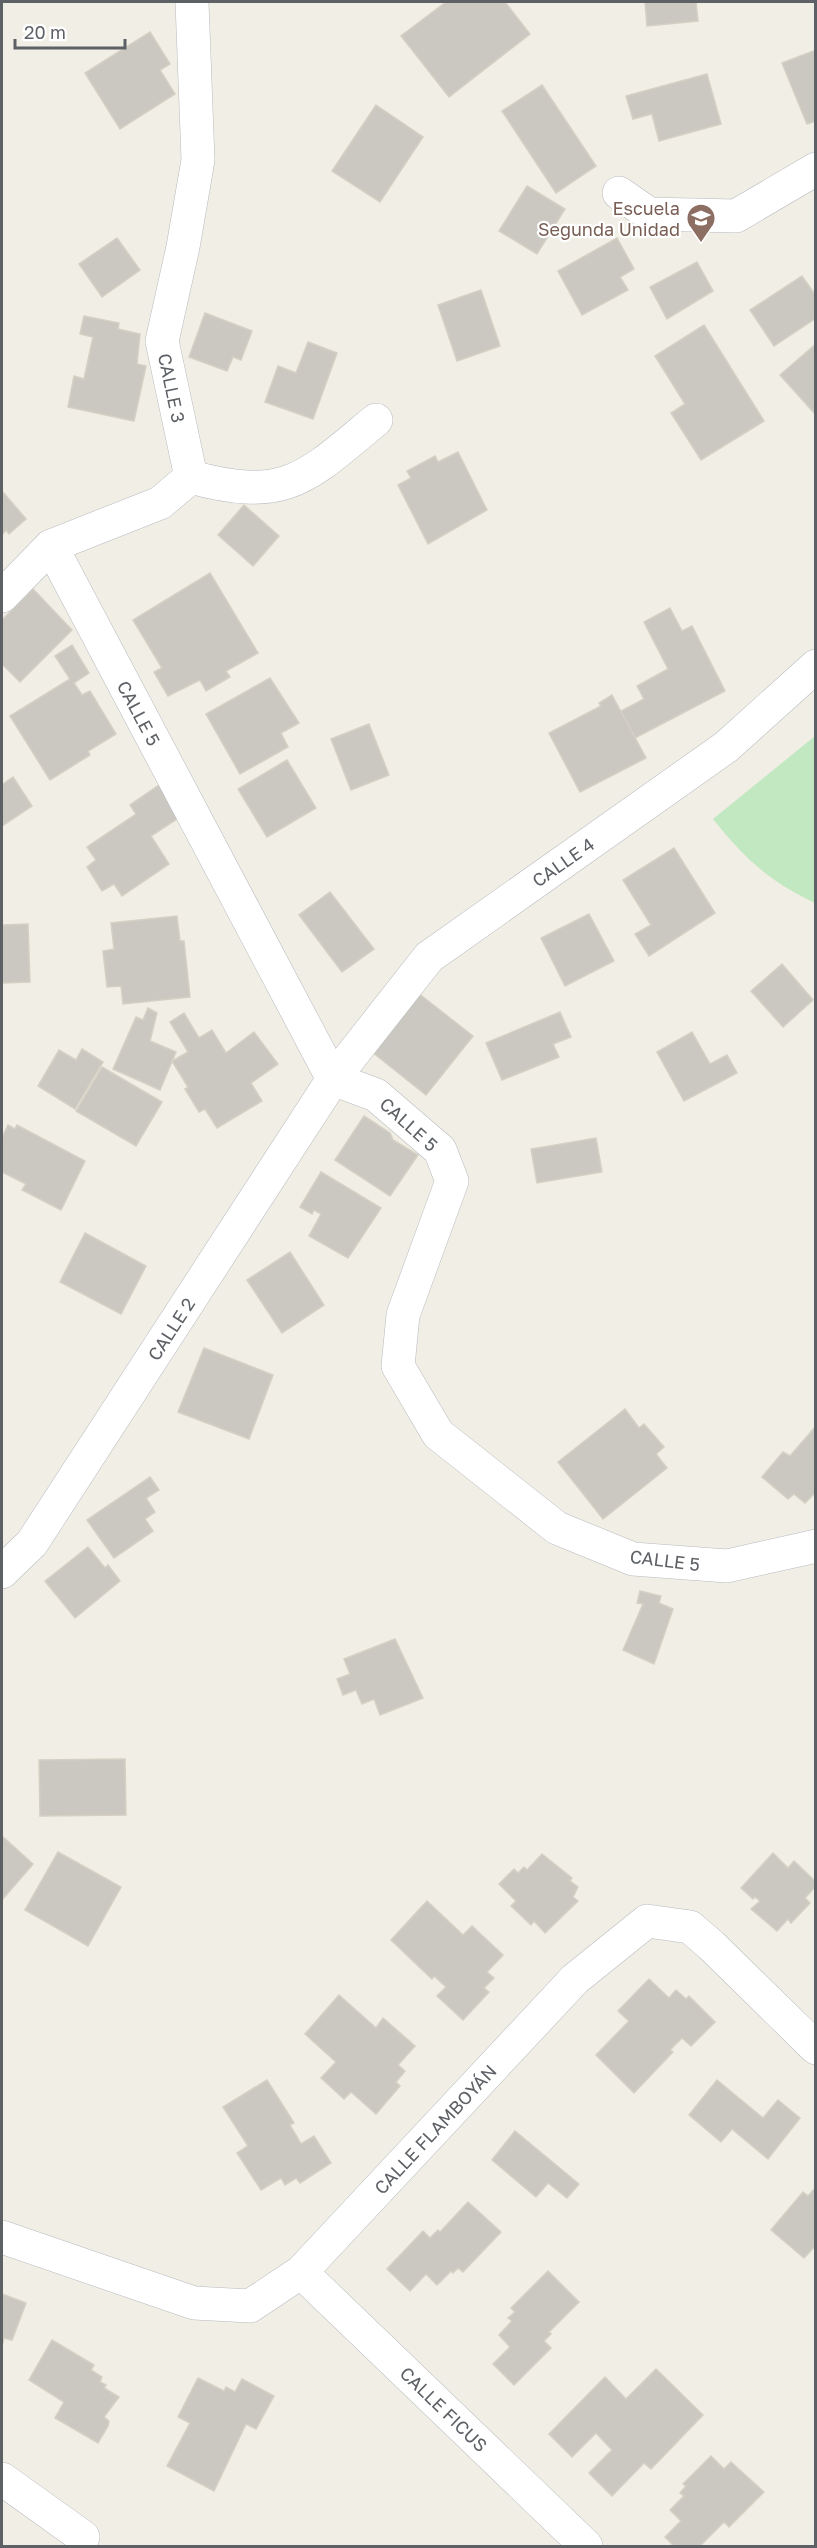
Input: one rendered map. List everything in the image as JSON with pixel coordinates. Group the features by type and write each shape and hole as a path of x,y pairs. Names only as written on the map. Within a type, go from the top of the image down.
{"street":[{"name":"CALLE 3","path":"191,477 162,341 183,248 198,160 192,2"},
{"path":"619,193 649,214 736,216 816,169"},
{"path":"2,596 51,546 160,503 191,477 230,488 280,486 309,474 375,420"},
{"name":"CALLE 5","path":"51,546 333,1079 376,1095 440,1150 452,1181 403,1315 399,1365 438,1434 557,1528 633,1559 727,1566 816,1546"},
{"name":"CALLE 4","path":"333,1079 429,957 726,747 816,666"},
{"name":"CALLE 2","path":"2,1572 32,1543 333,1079"},
{"name":"CALLE FLAMBOYÁN","path":"2,2237 194,2303 250,2306 301,2272 575,1979 648,1921 690,1927 816,2048"},
{"name":"CALLE FICUS","path":"301,2272 586,2547"},
{"path":"2,2479 83,2537"}],"green space":[{"path":"815,736 815,903 784,886 759,868 713,819"}],"building":[{"path":"446,2 505,2 530,34 449,97 401,36"},
{"path":"645,2 696,2 698,21 647,26"},
{"path":"150,32 170,64 160,70 175,94 120,129 85,73"},
{"path":"816,50 816,121 807,124 782,63"},
{"path":"707,74 721,124 659,141 652,114 633,119 626,96"},
{"path":"542,85 596,166 556,193 502,111"},
{"path":"376,105 423,137 380,202 332,171"},
{"path":"527,186 565,209 537,254 499,231"},
{"path":"117,238 140,270 102,297 79,264"},
{"path":"617,238 634,269 620,277 628,290 582,315 558,271"},
{"path":"697,262 713,291 667,319 650,287"},
{"path":"802,276 816,296 816,318 774,346 750,310"},
{"path":"481,290 500,346 457,361 438,305"},
{"path":"205,313 252,331 241,360 233,357 227,371 189,357"},
{"path":"84,316 119,323 118,329 140,334 137,364 146,366 134,421 68,407 74,376 84,379 93,337 80,334"},
{"path":"704,325 764,421 701,460 671,413 685,404 655,356"},
{"path":"308,342 337,353 313,419 265,402 278,366 296,373"},
{"path":"816,344 816,415 780,375"},
{"path":"458,452 487,510 428,544 398,485 411,478 407,471 435,456 438,462"},
{"path":"2,491 26,519 9,534 6,530 2,535"},
{"path":"244,505 279,536 253,566 218,535"},
{"path":"210,573 258,653 226,671 230,677 206,691 200,680 168,696 154,672 162,668 133,620"},
{"path":"33,589 72,630 20,682 2,664 2,620"},
{"path":"670,608 682,631 692,626 725,691 635,738 621,711 644,699 637,686 668,669 644,622"},
{"path":"72,645 89,673 74,683 82,695 90,691 116,734 88,751 90,755 50,780 10,716 70,679 55,656"},
{"path":"270,678 299,723 281,733 288,747 240,774 206,714"},
{"path":"612,695 646,758 580,792 549,733 601,706 599,703"},
{"path":"369,724 389,775 351,790 331,739"},
{"path":"287,760 316,808 267,837 238,789"},
{"path":"13,777 32,806 2,826 2,785"},
{"path":"159,785 180,817 151,836 169,864 122,896 114,884 102,891 87,867 96,860 87,847 136,814 130,805"},
{"path":"674,848 715,913 649,956 635,934 651,925 623,880"},
{"path":"330,892 374,949 342,972 299,915"},
{"path":"589,914 614,961 565,986 541,938"},
{"path":"177,916 180,941 184,941 190,997 123,1004 121,986 107,987 103,951 114,949 111,923"},
{"path":"28,924 30,982 2,983 2,925"},
{"path":"782,964 813,1000 783,1027 751,991"},
{"path":"418,993 473,1036 426,1095 372,1052"},
{"path":"148,1008 157,1013 150,1041 176,1052 160,1090 113,1069 136,1017 143,1020"},
{"path":"560,1012 571,1037 553,1044 559,1057 502,1080 486,1043"},
{"path":"184,1013 199,1038 212,1030 226,1053 254,1032 278,1064 251,1083 262,1101 217,1128 205,1109 199,1112 185,1089 188,1087 172,1061 188,1052 170,1022"},
{"path":"692,1032 710,1064 727,1055 737,1073 684,1101 657,1052"},
{"path":"82,1049 103,1062 75,1109 38,1086 59,1050 76,1060"},
{"path":"102,1067 162,1102 136,1146 76,1111"},
{"path":"364,1116 390,1133 393,1140 418,1155 390,1196 335,1160"},
{"path":"8,1125 15,1129 17,1125 85,1161 61,1210 22,1190 26,1184 2,1172 2,1138"},
{"path":"596,1138 602,1172 537,1183 531,1149"},
{"path":"321,1172 381,1208 348,1258 309,1236 321,1214 314,1210 312,1214 300,1207"},
{"path":"85,1233 146,1266 121,1314 60,1282"},
{"path":"290,1252 324,1305 282,1333 247,1280"},
{"path":"204,1348 273,1375 249,1439 178,1412"},
{"path":"625,1409 639,1428 644,1424 664,1447 656,1454 667,1468 603,1519 558,1462"},
{"path":"816,1426 816,1492 805,1503 794,1494 788,1499 762,1477 783,1452 790,1456"},
{"path":"150,1477 159,1490 146,1498 155,1512 145,1519 153,1531 114,1558 87,1520"},
{"path":"88,1547 105,1568 108,1565 120,1581 75,1618 45,1581"},
{"path":"640,1591 661,1596 659,1603 673,1609 654,1664 623,1650 643,1604 637,1603"},
{"path":"395,1639 423,1698 380,1715 374,1699 362,1704 356,1690 343,1695 337,1679 350,1674 344,1659"},
{"path":"125,1759 126,1815 40,1816 39,1760"},
{"path":"2,1836 33,1864 2,1900"},
{"path":"58,1852 121,1887 88,1946 25,1910"},
{"path":"773,1853 788,1868 794,1861 816,1882 816,1886 805,1898 810,1903 791,1923 788,1919 777,1931 751,1909 760,1901 755,1897 753,1899 741,1888"},
{"path":"542,1854 572,1878 570,1881 578,1887 573,1897 578,1901 545,1933 534,1921 531,1925 511,1906 516,1901 499,1884 514,1869 518,1873 524,1867 527,1870"},
{"path":"427,1901 463,1935 472,1926 503,1955 487,1972 494,1978 484,1988 489,1992 463,2020 437,1996 446,1987 434,1976 432,1979 391,1940"},
{"path":"649,1979 669,1998 676,1990 686,1999 689,1996 715,2022 691,2046 682,2038 670,2050 673,2052 634,2093 596,2055 629,2021 618,2011"},
{"path":"339,1995 376,2028 383,2018 415,2046 398,2065 405,2071 396,2082 400,2086 376,2114 351,2092 344,2099 321,2078 336,2062 305,2034"},
{"path":"267,2080 294,2123 290,2125 301,2144 314,2136 331,2163 300,2183 296,2178 285,2185 281,2178 261,2190 237,2153 248,2146 223,2107"},
{"path":"717,2080 763,2118 778,2100 800,2118 768,2159 732,2129 721,2142 689,2115"},
{"path":"515,2131 579,2184 567,2198 548,2183 536,2197 492,2160"},
{"path":"816,2187 816,2245 804,2258 771,2230 803,2192 808,2196"},
{"path":"468,2202 501,2232 463,2272 458,2268 453,2273 451,2271 437,2285 426,2274 410,2291 387,2269 423,2231 430,2238 438,2230 440,2232"},
{"path":"548,2271 579,2302 549,2332 551,2334 544,2341 551,2348 514,2385 493,2364 510,2347 499,2335 512,2321 508,2318 515,2312 511,2308"},
{"path":"2,2294 26,2303 12,2340 4,2338 2,2346"},
{"path":"52,2340 94,2365 91,2370 102,2377 100,2382 106,2385 104,2388 119,2397 104,2417 109,2421 108,2426 98,2443 55,2418 64,2402 29,2380"},
{"path":"656,2369 703,2415 651,2469 644,2463 612,2496 589,2473 612,2450 596,2433 572,2457 549,2434 605,2377 626,2399"},
{"path":"198,2378 224,2391 226,2387 235,2392 242,2379 274,2396 256,2429 246,2424 214,2491 167,2466 190,2423 178,2417"},
{"path":"711,2456 724,2469 731,2462 764,2492 729,2527 724,2522 700,2546 674,2546 665,2537 681,2521 670,2510 684,2496 680,2493 686,2486 683,2484"}],"place":[{"name":"Escuela Segunda Unidad","path":"701,244"}]}
